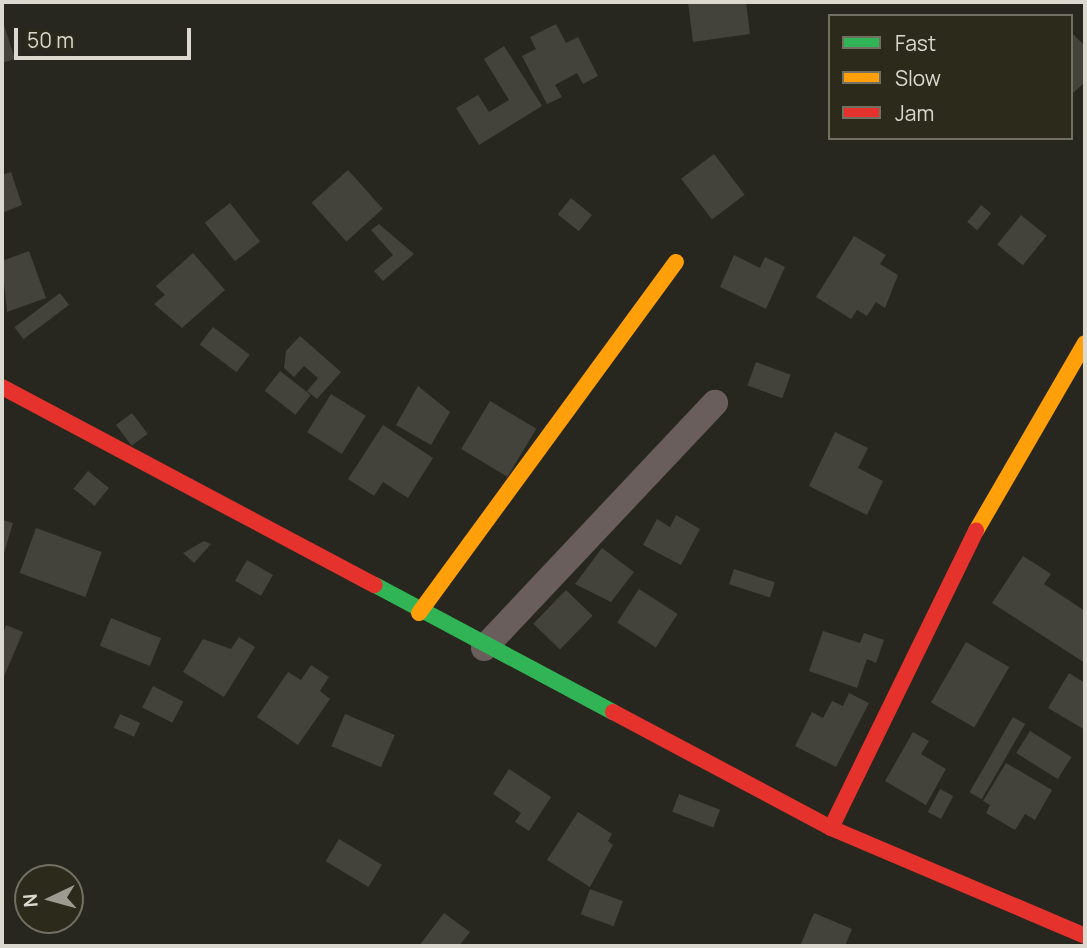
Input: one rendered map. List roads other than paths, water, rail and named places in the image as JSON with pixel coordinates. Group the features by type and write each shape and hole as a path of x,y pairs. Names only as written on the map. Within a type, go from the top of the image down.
{"street":[{"path":"419,613 676,262"},
{"path":"831,828 994,494 1085,343"},
{"path":"2,387 484,648 831,828 1085,936"},
{"path":"484,648 715,403"}]}
